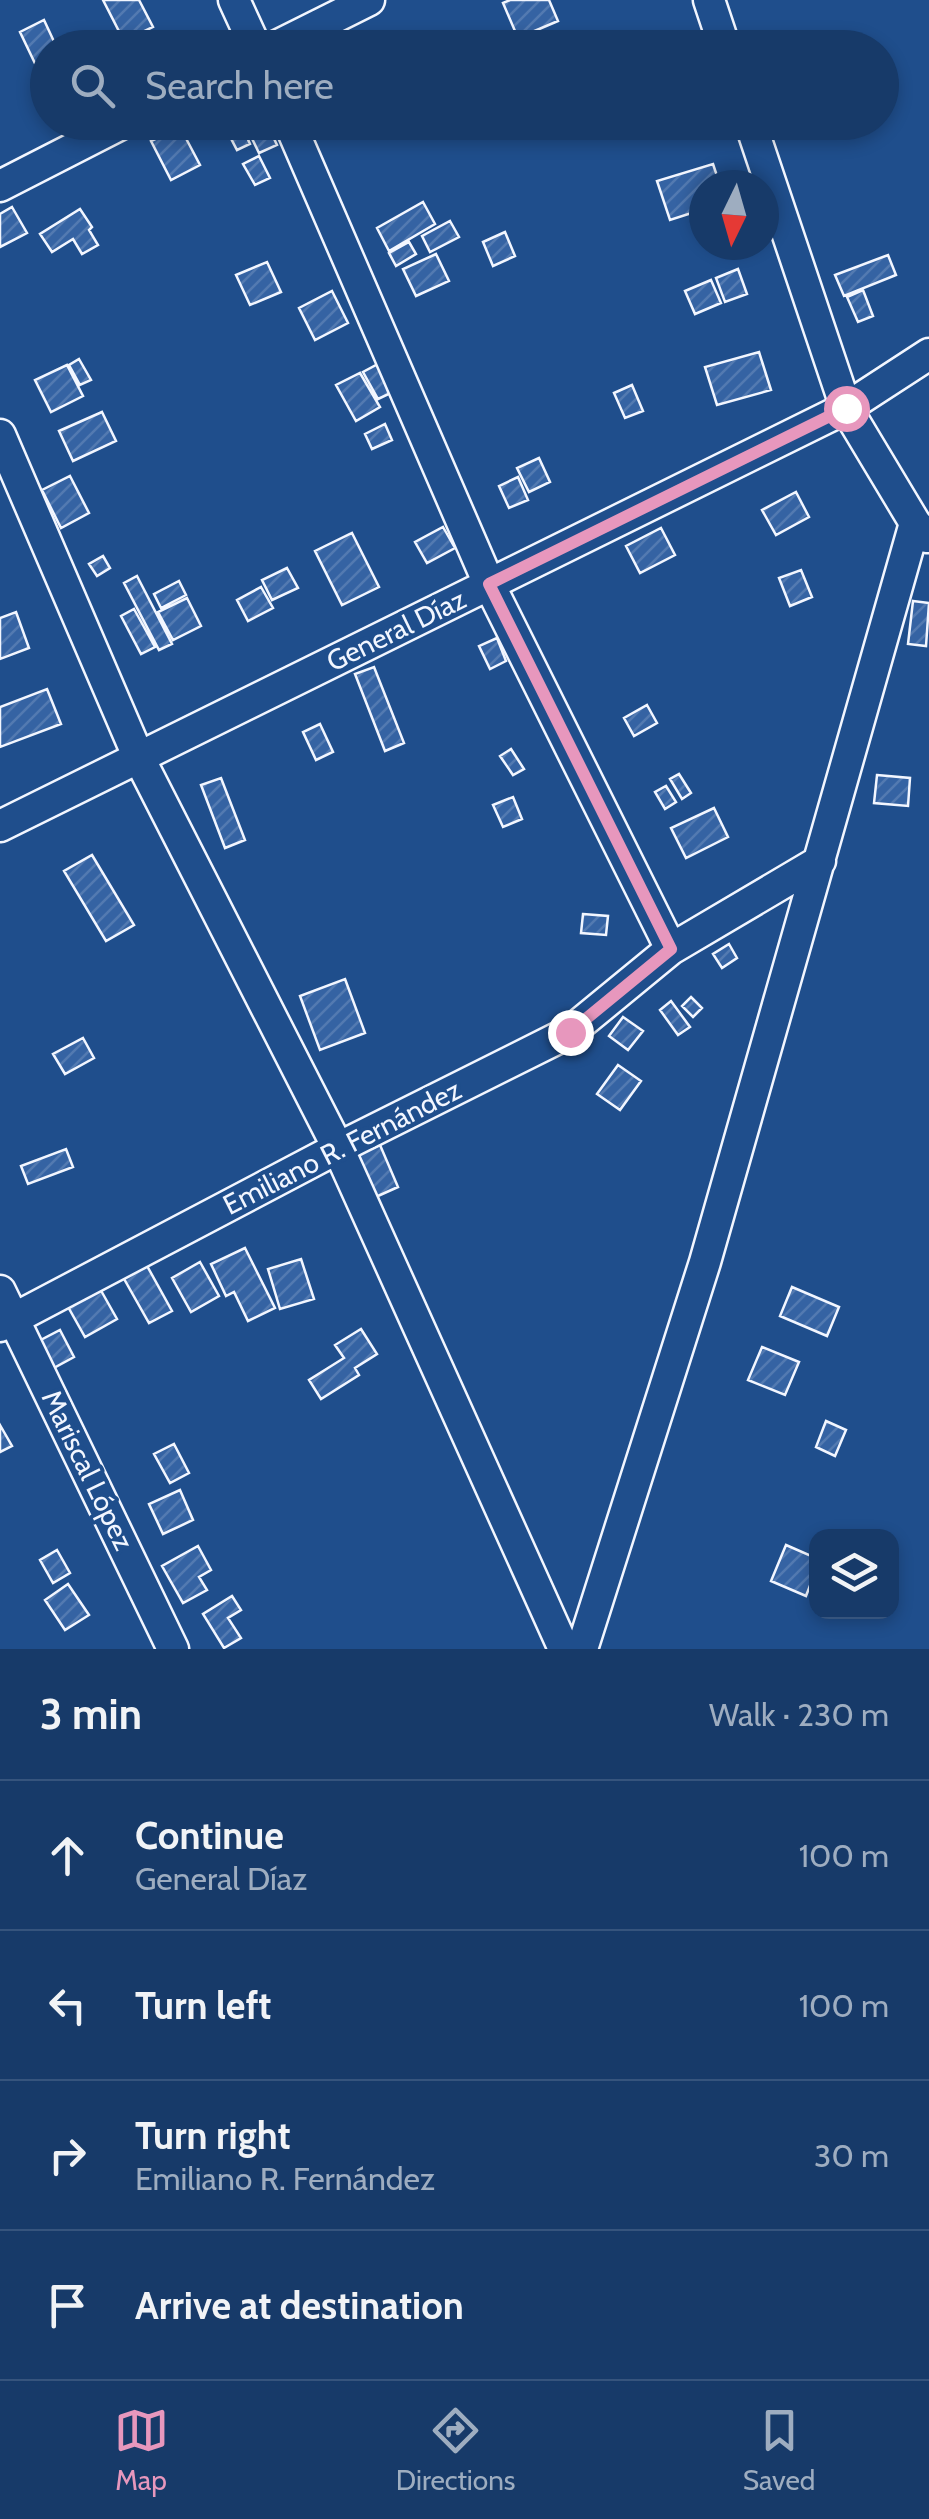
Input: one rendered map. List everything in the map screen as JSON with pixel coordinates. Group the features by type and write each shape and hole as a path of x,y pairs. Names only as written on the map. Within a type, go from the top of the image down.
{"street":[{"path":"234,0 248,30"},
{"path":"309,30 369,0"},
{"path":"709,0 719,30"},
{"path":"0,186 90,140"},
{"path":"296,140 489,584 671,949"},
{"path":"582,1649 705,1262 820,861 922,531 846,408 756,140"},
{"name":"General Díaz","path":"0,826 846,408 929,354"},
{"path":"0,435 138,756 338,1148 564,1649"},
{"name":"Emiliano R. Fernández","path":"8,1322 338,1148 570,1032 671,949 820,861"},
{"name":"Mariscal López","path":"0,1291 8,1322 174,1649"}],"building":[{"path":"103,0 139,0 153,27 118,30"},
{"path":"549,0 558,21 537,30 515,30 503,3"},
{"path":"44,20 49,30 30,30 30,53 20,32"},
{"path":"187,140 200,165 171,180 151,141"},
{"path":"232,140 248,140 250,144 237,150"},
{"path":"253,140 275,140 277,145 259,153"},
{"path":"259,156 270,178 255,185 243,164"},
{"path":"713,164 715,170 693,170"},
{"path":"689,171 689,214 670,220 657,181"},
{"path":"423,202 435,224 389,251 377,228"},
{"path":"12,207 27,233 0,247 0,214"},
{"path":"80,209 98,245 82,254 73,239 52,252 40,234"},
{"path":"450,221 459,237 430,252 422,236"},
{"path":"505,232 515,256 493,266 483,242"},
{"path":"409,242 416,254 396,266 389,253"},
{"path":"436,254 449,281 416,296 403,269"},
{"path":"888,255 896,275 844,296 835,275"},
{"path":"267,262 281,292 250,305 236,275"},
{"path":"738,269 747,294 725,302 716,278"},
{"path":"711,280 721,303 695,314 685,291"},
{"path":"863,290 873,316 858,322 847,297"},
{"path":"332,291 348,323 315,340 299,308"},
{"path":"759,352 771,390 717,405 705,367"},
{"path":"79,359 91,380 80,385 69,365"},
{"path":"378,364 393,392 378,399 363,372"},
{"path":"67,365 83,396 51,412 35,380"},
{"path":"360,373 380,407 356,421 336,385"},
{"path":"632,385 643,411 625,418 614,393"},
{"path":"102,412 116,441 73,461 59,431"},
{"path":"385,424 392,440 372,449 365,434"},
{"path":"539,458 550,482 529,492 517,468"},
{"path":"70,476 89,513 61,528 42,490"},
{"path":"518,477 528,500 509,508 499,486"},
{"path":"796,492 809,517 776,535 762,510"},
{"path":"443,527 455,548 427,563 415,542"},
{"path":"661,528 675,555 640,573 626,546"},
{"path":"352,533 379,587 342,605 315,551"},
{"path":"103,556 110,568 97,576 89,564"},
{"path":"287,568 298,588 272,600 262,580"},
{"path":"801,570 812,597 790,606 779,578"},
{"path":"137,576 172,644 159,650 124,583"},
{"path":"179,581 186,595 161,608 154,594"},
{"path":"261,587 273,608 248,621 237,600"},
{"path":"187,598 201,626 173,640 158,612"},
{"path":"913,601 929,603 926,646 908,644"},
{"path":"134,609 155,647 141,654 121,616"},
{"path":"16,612 29,648 0,659 0,618"},
{"path":"497,638 506,661 490,669 479,646"},
{"path":"374,667 404,743 385,751 355,674"},
{"path":"47,689 61,724 0,747 0,707"},
{"path":"647,705 657,723 634,736 624,718"},
{"path":"320,724 333,752 316,760 303,732"},
{"path":"511,749 524,769 513,775 500,756"},
{"path":"679,774 691,793 682,799 670,779"},
{"path":"877,775 910,778 908,806 874,803"},
{"path":"221,778 245,840 225,848 201,785"},
{"path":"666,786 676,802 665,809 655,792"},
{"path":"513,797 522,819 503,827 493,805"},
{"path":"714,808 728,837 686,858 671,828"},
{"path":"92,855 134,925 106,941 64,871"},
{"path":"583,914 608,916 606,935 581,933"},
{"path":"729,944 737,958 722,968 713,954"},
{"path":"345,979 365,1033 320,1050 300,996"},
{"path":"691,997 702,1008 693,1017 682,1006"},
{"path":"671,1001 690,1027 678,1035 660,1010"},
{"path":"623,1017 643,1031 628,1050 609,1036"},
{"path":"83,1038 94,1058 65,1074 53,1054"},
{"path":"618,1065 641,1081 620,1110 597,1094"},
{"path":"380,1145 398,1187 369,1200 350,1157"},
{"path":"66,1149 73,1167 28,1184 21,1166"},
{"path":"245,1248 275,1308 248,1321 234,1292 226,1296 211,1264"},
{"path":"301,1259 314,1299 280,1309 268,1269"},
{"path":"200,1262 219,1296 191,1312 172,1278"},
{"path":"146,1264 172,1311 149,1323 123,1277"},
{"path":"99,1287 117,1319 85,1337 67,1305"},
{"path":"792,1287 839,1307 827,1336 780,1316"},
{"path":"361,1329 377,1354 355,1368 359,1375 321,1399 309,1380 344,1358 335,1345"},
{"path":"60,1330 74,1357 50,1370 35,1343"},
{"path":"762,1347 799,1362 785,1395 748,1380"},
{"path":"826,1421 846,1430 835,1456 816,1447"},
{"path":"0,1425 12,1446 0,1452"},
{"path":"174,1444 189,1473 170,1483 154,1454"},
{"path":"180,1490 193,1520 163,1534 149,1504"},
{"path":"786,1545 809,1555 806,1596 771,1581"},
{"path":"198,1546 211,1570 199,1577 207,1590 183,1603 162,1566"},
{"path":"57,1550 70,1573 53,1583 40,1560"},
{"path":"68,1584 89,1615 65,1630 45,1600"},
{"path":"232,1596 241,1610 228,1618 241,1638 224,1648 203,1614"}],"route":[{"path":"570,1032 671,949 489,584 846,408"}]}
